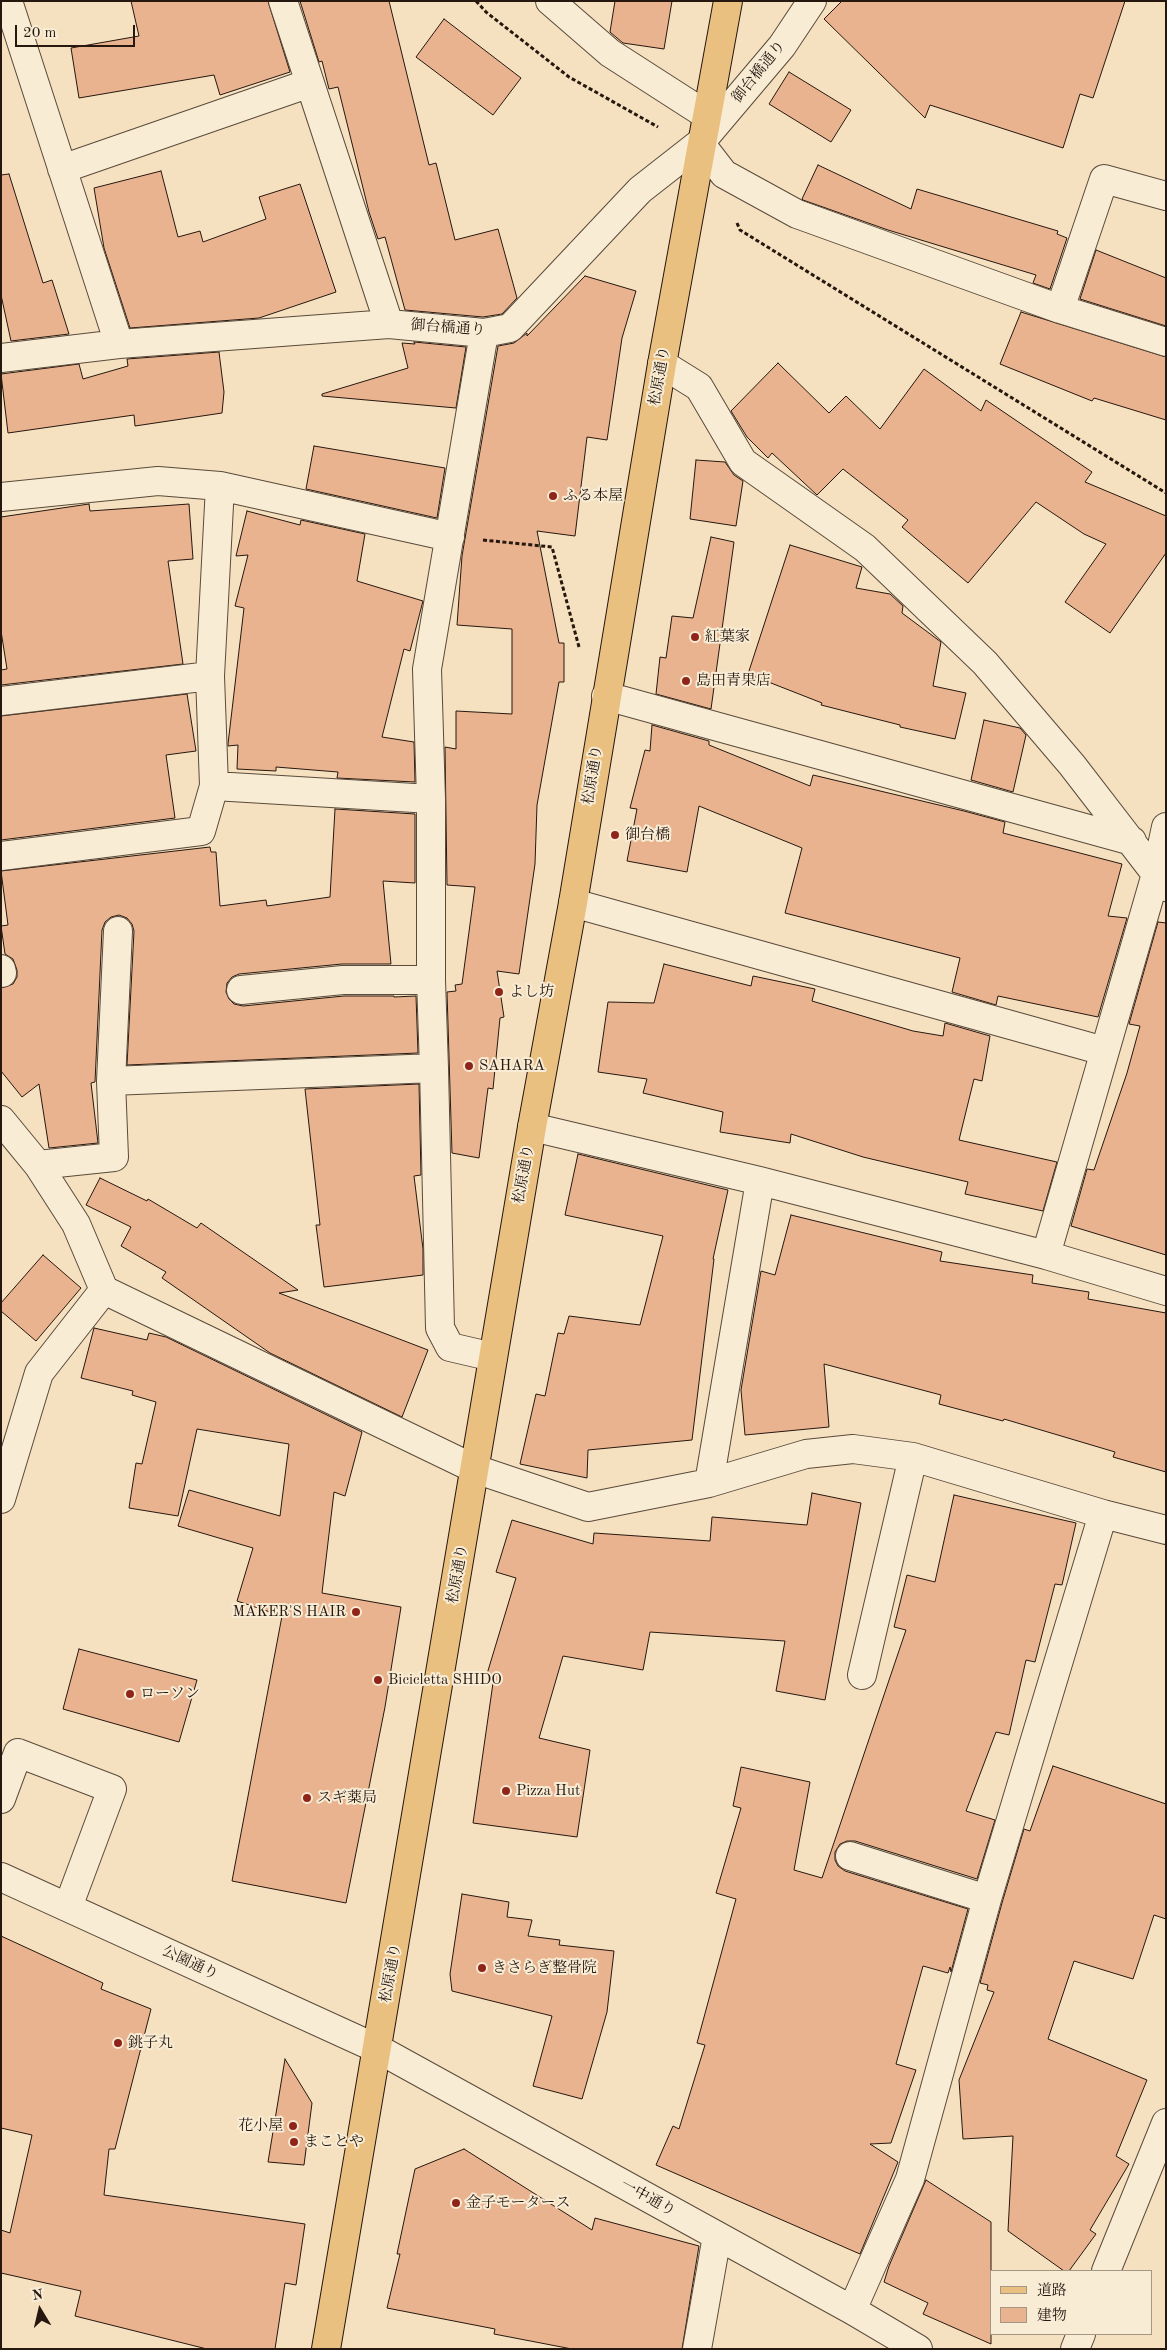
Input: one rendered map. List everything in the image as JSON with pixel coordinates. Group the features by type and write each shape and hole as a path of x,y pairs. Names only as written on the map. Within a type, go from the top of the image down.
{"main road":[{"name":"松原通り","path":"326,2349 532,1127 573,903 662,364 700,143 708,116 728,1"}],"street":[{"path":"8,1 119,344"},
{"path":"283,1 389,324"},
{"path":"550,1 610,53 708,116"},
{"name":"御台橋通り","path":"1,358 119,344 389,324 484,333 510,328 640,190 700,143 782,46 812,1"},
{"path":"62,169 310,83"},
{"path":"700,143 724,174 796,214 1060,309 1166,342"},
{"path":"1060,309 1104,179 1166,196"},
{"path":"484,333 427,669 432,799 431,980 440,1328 450,1347 494,1357"},
{"path":"662,364 699,387 743,462 865,548 985,662 1132,841 1161,880"},
{"path":"1,497 158,481 220,486 450,538"},
{"path":"1,856 201,831 214,786 210,676 220,486"},
{"path":"1,701 210,676"},
{"path":"606,696 1132,841"},
{"path":"214,786 432,799"},
{"path":"1046,1254 1104,1052 1161,880 1166,827"},
{"path":"573,903 1104,1052"},
{"path":"38,1165 114,1157 111,1081 118,931"},
{"path":"1,969 2,973"},
{"path":"241,990 343,980 431,980"},
{"path":"111,1081 434,1068"},
{"path":"1,1120 38,1165 76,1224 104,1290 475,1469 588,1507 710,1483 806,1454 853,1449 913,1457 1103,1514 1166,1530"},
{"path":"532,1127 760,1180 1046,1254 1166,1291"},
{"path":"710,1483 760,1180"},
{"path":"1,1499 40,1373 104,1290"},
{"path":"862,1676 913,1457"},
{"path":"852,2310 910,2179 987,1899 1103,1514"},
{"path":"1,1799 10,1749 112,1789 68,1907"},
{"path":"850,1856 987,1899"},
{"name":"公園通り","path":"1,1877 378,2048"},
{"name":"一中通り","path":"378,2048 852,2310 918,2349"},
{"path":"1106,2270 1166,2123"},
{"path":"697,2349 716,2236"},
{"path":"1075,2349 1081,2335"}],"path":[{"path":"476,1 486,12 569,77 660,128"},
{"path":"733,214 740,230 1166,493"},
{"path":"450,538 552,547 576,644 606,696"}],"building":[{"path":"131,1 268,1 290,72 220,95 214,75 79,98 71,48 139,36"},
{"path":"300,1 389,1 429,165 436,163 455,240 498,229 517,298 502,314 483,317 405,310 385,237 378,239 369,212 338,87 329,89 322,61 319,62"},
{"path":"615,1 672,1 664,49 623,43 610,32"},
{"path":"842,1 1125,1 1093,98 1080,94 1063,148 930,105 925,118 824,19"},
{"path":"444,19 521,78 493,115 416,57"},
{"path":"789,72 851,110 831,142 769,104"},
{"path":"818,165 911,209 917,189 1058,231 1057,234 1067,238 1050,289 1033,283 1036,275 888,230 803,200"},
{"path":"161,171 178,237 200,231 203,242 266,219 259,197 300,184 336,292 259,318 130,328 104,248 94,188"},
{"path":"9,174 43,283 52,280 69,334 11,341 1,295 1,175"},
{"path":"1096,250 1166,278 1166,326 1080,299"},
{"path":"585,276 636,291 622,338 607,440 587,437 575,536 537,531 559,643 564,643 564,682 559,682 537,805 535,864 519,974 497,971 504,1017 500,1018 493,1089 488,1088 479,1158 452,1153 447,992 456,991 455,985 462,984 475,887 447,885 445,747 456,749 456,711 512,714 512,629 457,625 462,556 498,346 514,343 527,333 527,336"},
{"path":"1021,312 1166,357 1166,420 1094,398 1092,401 1000,364"},
{"path":"414,342 466,347 456,408 322,396 322,394 408,368 402,343 415,344"},
{"path":"219,352 224,392 222,413 135,426 134,415 8,433 1,374 79,364 83,379 128,366 127,359"},
{"path":"778,363 829,413 846,396 880,429 924,369 981,411 986,400 1092,472 1085,482 1166,516 1166,553 1110,633 1065,602 1106,544 1084,534 1036,502 968,583 902,527 908,520 843,469 817,495 772,453 768,458 747,437 731,411"},
{"path":"314,446 445,468 437,518 306,489"},
{"path":"696,460 725,462 734,475 743,481 736,526 690,519"},
{"path":"89,504 90,511 189,504 193,559 168,561 183,664 1,685 1,670 7,669 1,631 1,517"},
{"path":"247,511 300,525 301,520 365,534 357,581 423,601 410,651 404,649 382,737 414,742 415,782 337,778 338,772 276,767 276,771 237,769 238,745 228,746 228,744 244,608 235,606 248,555 236,556"},
{"path":"711,537 734,542 711,709 656,694 660,657 666,658 672,616 693,618"},
{"path":"790,545 862,567 856,588 890,594 903,606 902,613 941,642 933,686 966,693 955,739 900,727 900,725 821,705 822,703 748,674"},
{"path":"187,694 196,751 166,755 175,818 1,840 1,716"},
{"path":"984,720 1020,728 1026,735 1013,792 971,780"},
{"path":"652,725 709,741 709,745 810,786 813,775 964,811 1005,822 1003,833 1122,864 1108,916 1127,918 1098,1017 998,996 996,1005 952,992 960,958 785,913 802,848 699,806 687,872 627,861 637,809 630,808 645,750 650,751"},
{"path":"335,809 415,814 415,883 383,881 391,964 342,964 239,974 232,977 227,983 226,992 234,1004 243,1006 344,996 416,996 418,1053 127,1065 134,931 132,924 127,918 119,915 111,917 105,922 102,930 95,1082 91,1083 98,1143 49,1148 39,1084 22,1097 1,1071 1,988 13,984 17,977 17,970 13,959 5,954 1,926 8,925 1,871 210,847 211,852 216,852 220,906 266,900 267,906 330,897"},
{"path":"1158,922 1166,923 1166,1255 1071,1226 1087,1169 1094,1170 1127,1073 1140,1026 1129,1024"},
{"path":"664,964 751,986 753,976 815,989 812,1001 913,1031 943,1036 945,1023 990,1036 982,1081 974,1079 959,1140 1057,1162 1043,1211 965,1194 968,1182 863,1157 791,1134 790,1143 720,1132 723,1112 643,1093 647,1079 598,1072 608,1002 654,1003"},
{"path":"419,1084 421,1175 414,1176 423,1249 423,1275 324,1287 316,1225 320,1225 305,1089"},
{"path":"578,1154 728,1190 713,1259 692,1440 588,1450 587,1478 520,1464 536,1394 545,1396 558,1333 564,1334 569,1316 640,1325 663,1236 565,1215"},
{"path":"100,1178 147,1201 148,1199 197,1228 201,1223 298,1290 279,1293 428,1350 402,1417 270,1353 162,1278 166,1272 121,1246 131,1227 86,1205"},
{"path":"791,1215 942,1252 940,1261 1033,1275 1032,1283 1089,1292 1088,1299 1166,1313 1166,1472 1113,1457 1115,1452 1004,1419 1003,1421 939,1404 941,1395 824,1364 829,1427 745,1435 741,1390 761,1271 775,1275"},
{"path":"43,1255 81,1288 36,1341 1,1311 1,1303"},
{"path":"94,1328 147,1340 149,1333 166,1337 362,1432 345,1496 334,1492 322,1593 401,1607 385,1707 346,1903 232,1881 282,1616 237,1601 253,1548 178,1526 189,1490 280,1516 289,1444 197,1429 178,1516 129,1508 136,1463 142,1464 156,1402 132,1395 133,1391 81,1378"},
{"path":"812,1493 861,1503 825,1700 776,1691 785,1641 650,1632 643,1670 563,1656 539,1738 590,1750 577,1837 473,1823 494,1676 487,1674 516,1578 496,1572 512,1520 593,1544 594,1533 710,1541 712,1517 807,1525"},
{"path":"954,1495 1076,1523 1062,1585 1055,1584 1035,1662 1026,1660 1009,1735 996,1732 966,1811 995,1820 977,1879 855,1841 847,1841 840,1844 835,1852 835,1860 838,1866 845,1871 968,1909 951,1972 950,1967 948,1973 923,1966 896,2064 916,2070 891,2143 870,2144 898,2162 860,2254 656,2165 673,2126 679,2129 705,2045 697,2043 736,1899 716,1893 741,1808 733,1806 741,1767 810,1782 794,1870 822,1878 906,1630 894,1627 907,1575 935,1582"},
{"name":"ローソン","path":"79,1649 197,1680 179,1742 63,1709"},
{"path":"1053,1766 1166,1804 1166,1919 1154,1915 1133,1979 1074,1961 1048,2039 1147,2080 1116,2156 1129,2164 1090,2230 1096,2234 1070,2270 1063,2270 1008,2231 1013,2136 963,2139 959,2080 994,1992 987,1990 988,1985 980,1983 1024,1829 1030,1831"},
{"path":"462,1894 509,1902 507,1917 532,1920 528,1936 560,1940 559,1945 614,1951 607,2012 582,2099 533,2086 552,2016 452,1991 450,1974"},
{"path":"1,1936 103,1983 101,1989 151,2009 115,2149 109,2149 104,2195 305,2224 296,2285 285,2283 275,2349 207,2349 75,2316 81,2291 1,2273 1,2230 10,2233 32,2135 1,2128"},
{"path":"285,2059 312,2103 304,2165 268,2162"},
{"path":"464,2149 592,2230 595,2218 699,2246 682,2349 572,2349 494,2334 495,2329 387,2308 400,2254 397,2254 415,2169"},
{"path":"926,2180 991,2222 991,2344 923,2314 928,2303 884,2282"}],"place":[{"name":"ふる本屋","path":"553,496"},
{"name":"紅葉家","path":"695,637"},
{"name":"島田青果店","path":"686,681"},
{"name":"御台橋","path":"615,835"},
{"name":"よし坊","path":"499,992"},
{"name":"SAHARA","path":"469,1066"},
{"name":"MAKER'S HAIR","path":"356,1612"},
{"name":"Bicicletta SHIDO","path":"378,1680"},
{"name":"ローソン","path":"130,1694"},
{"name":"Pizza Hut","path":"506,1791"},
{"name":"スギ薬局","path":"307,1798"},
{"name":"きさらぎ整骨院","path":"482,1968"},
{"name":"銚子丸","path":"118,2043"},
{"name":"花小屋","path":"293,2126"},
{"name":"まことや","path":"294,2142"},
{"name":"金子モータース","path":"456,2203"}]}
